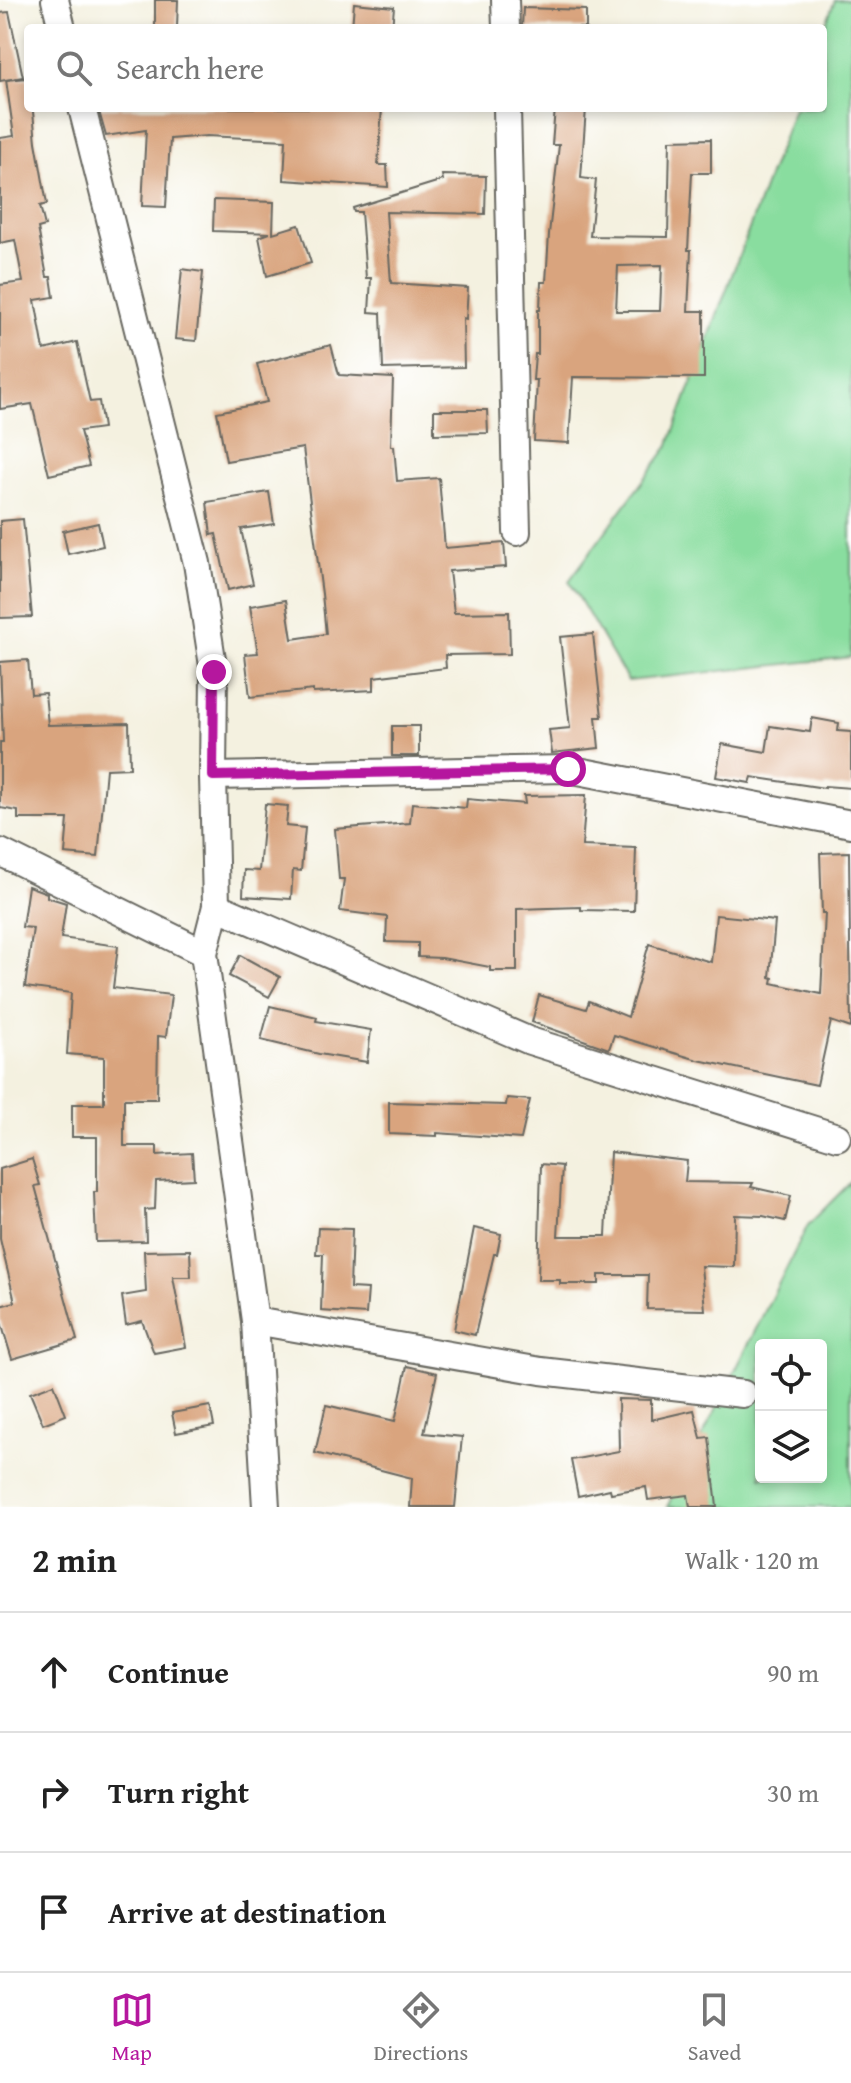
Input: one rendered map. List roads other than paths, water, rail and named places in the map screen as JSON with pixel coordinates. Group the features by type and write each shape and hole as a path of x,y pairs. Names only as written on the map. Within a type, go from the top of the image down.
{"street":[{"path":"55,0 61,24"},
{"path":"505,0 506,24"},
{"path":"83,112 197,563 214,672 216,906 204,953 255,1321 266,1507"},
{"path":"507,112 517,532"},
{"path":"213,776 568,769 851,824"},
{"path":"0,852 204,953"},
{"path":"216,906 530,1041 837,1137"},
{"path":"255,1321 541,1371 743,1394"}]}
